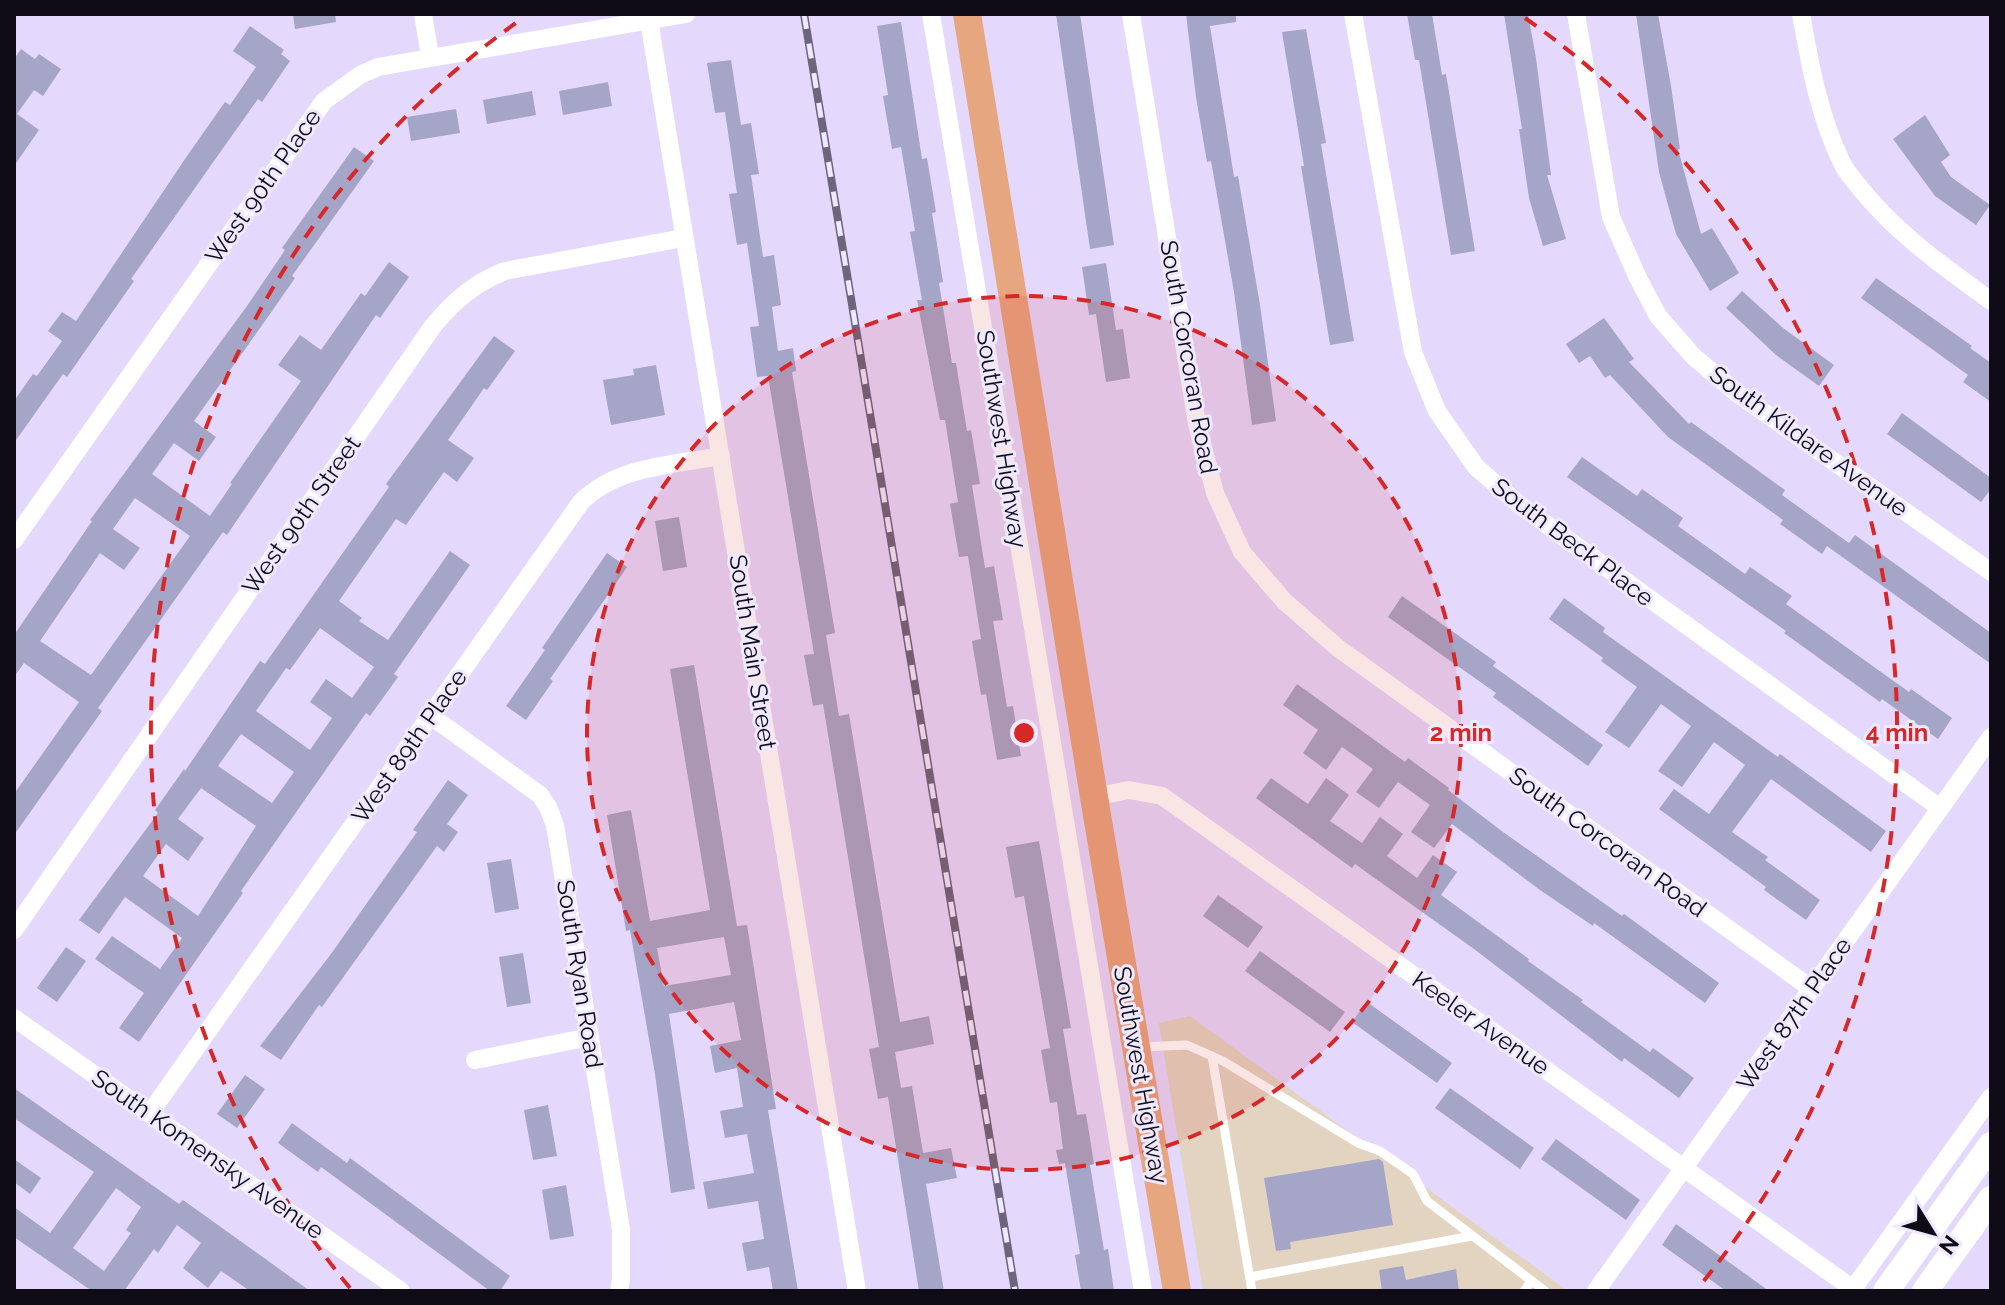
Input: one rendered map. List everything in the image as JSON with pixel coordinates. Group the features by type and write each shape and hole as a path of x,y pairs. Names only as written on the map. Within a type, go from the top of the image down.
{"main road":[{"name":"Southwest Highway","path":"967,14 1177,1291"},
{"path":"1886,1291 1991,1145"},
{"path":"1925,1291 1991,1199"}],"street":[{"path":"423,14 430,56"},
{"name":"West 90th Place","path":"14,540 324,101 360,75 378,67 648,17 686,14"},
{"name":"Southwest Highway","path":"931,14 1143,1291"},
{"name":"South Corcoran Road","path":"1131,14 1197,424 1215,493 1242,552 1284,601 1338,648 1812,989"},
{"name":"South Beck Place","path":"1353,14 1413,352 1437,411 1476,467 1521,506 1940,808"},
{"name":"South Kildare Avenue","path":"1576,14 1611,217 1658,316 1693,356 1738,394 1991,572"},
{"path":"1801,14 1812,76 1843,166 1879,211 1918,248 1991,301"},
{"name":"South Main Street","path":"648,17 857,1291"},
{"name":"West 90th Street","path":"14,930 449,307 483,280 505,271 683,238"},
{"name":"West 89th Place","path":"150,1113 570,516 591,492 626,473 721,456"},
{"name":"South Ryan Road","path":"431,716 525,782 548,807 559,846 621,1229 619,1291"},
{"name":"West 87th Place","path":"1596,1291 1991,737"},
{"name":"Keeler Avenue","path":"1094,797 1129,790 1162,796 1854,1290"},
{"path":"1073,864 1104,858"},
{"name":"South Komensky Avenue","path":"14,1018 401,1291"},
{"path":"475,1060 590,1037"},
{"path":"1854,1290 1991,1097"}],"lane":[{"path":"1136,1047 1187,1045 1212,1056 1358,1143 1380,1151 1413,1174 1427,1201 1545,1291"},
{"path":"1212,1056 1252,1291"},
{"path":"1250,1277 1472,1236"},
{"path":"1524,1291 1531,1281"}],"shaded area":[{"path":"1190,1016 1568,1291 1203,1291 1159,1023"}],"building":[{"path":"293,14 335,14 336,22 295,29"},
{"path":"1056,14 1080,14 1114,245 1090,249"},
{"path":"1186,14 1236,14 1236,22 1210,26 1234,177 1238,176 1260,305 1276,421 1252,425 1234,292 1211,161 1207,162"},
{"path":"1407,14 1432,14 1442,75 1446,74 1475,251 1451,255 1419,60 1415,60"},
{"path":"1504,14 1528,14 1536,58 1551,175 1547,175 1566,239 1543,246 1529,198"},
{"path":"1636,14 1658,14 1678,149 1701,234 1712,228 1739,273 1710,291 1676,234 1659,172"},
{"path":"901,22 922,159 927,158 936,212 932,213 943,282 939,283 952,363 956,363 967,431 971,430 980,484 972,485 985,568 994,566 1003,620 993,621 1007,707 1013,706 1021,756 997,760 986,694 981,695 972,641 981,639 968,556 959,557 950,504 958,502 945,420 940,420 917,300 922,300 910,232 915,231 901,147 892,149 883,96 888,95 877,26"},
{"path":"250,26 284,50 281,54 290,61 262,102 258,99 209,168 67,377 63,374 14,443 14,401 62,341 48,331 62,312 76,321 225,102 230,105 256,67 233,51"},
{"path":"1306,29 1326,143 1321,144 1354,341 1330,345 1282,32"},
{"path":"21,49 35,59 39,54 61,69 43,96 34,90 17,114 39,130 14,166 14,59"},
{"path":"731,60 741,125 751,123 759,174 751,175 763,257 774,255 781,305 772,307 778,351 793,348 796,371 792,372 835,633 826,635 839,716 849,714 900,1022 929,1016 934,1044 895,1052 901,1088 912,1086 923,1153 951,1148 957,1178 926,1184 944,1291 919,1291 888,1097 878,1099 869,1049 879,1047 823,704 813,706 804,655 814,654 768,376 757,377 750,327 759,326 747,243 737,245 729,194 737,193 725,112 715,113 707,63"},
{"path":"608,82 612,106 563,115 559,91"},
{"path":"532,91 536,115 487,124 483,100"},
{"path":"456,109 460,133 411,141 407,117"},
{"path":"1925,115 1950,155 1941,162 1951,177 1990,205 1976,225 1935,196 1893,139"},
{"path":"354,147 374,161 194,421 216,437 199,461 174,443 152,474 210,516 301,381 278,365 300,335 321,350 361,293 365,296 389,262 409,277 380,318 376,315 227,535 223,532 98,708 102,711 14,835 14,794 79,702 24,663 14,677 14,635 90,520 247,306 285,250 282,248","holes":["135,498 190,536 91,675 40,641 100,553 124,570 140,548 113,529"]},
{"path":"1106,263 1116,330 1123,329 1130,378 1106,382 1096,314 1089,315 1082,267"},
{"path":"1876,278 1991,363 1991,402 1963,382 1968,375 1861,298"},
{"path":"1742,291 1783,328 1834,365 1819,386 1776,355 1726,308"},
{"path":"1604,318 1634,359 1629,362 1689,424 1691,422 1785,490 1782,495 1849,543 1855,535 1991,633 1991,664 1827,546 1822,554 1780,524 1783,520 1668,437 1610,375 1605,378 1590,356 1579,363 1566,344"},
{"path":"494,336 515,351 487,390 484,388 448,440 474,458 457,482 444,472 406,525 396,519 339,601 362,618 359,621 388,640 450,551 470,565 394,674 398,677 370,716 366,713 139,1042 119,1028 144,993 95,959 112,936 160,969 182,938 125,897 99,934 79,920 158,813 155,810 260,661 265,664 389,487 386,484","holes":["320,628 374,667 352,698 326,679 310,702 332,718 310,750 256,711 286,668 290,670","241,734 294,772 272,803 218,766","201,788 256,826 198,916 143,876 166,844 188,861 204,838 178,819"]},
{"path":"656,365 665,415 611,425 603,380 634,375 633,369"},
{"path":"1902,413 1991,478 1991,489 1981,502 1887,434"},
{"path":"1582,457 1637,496 1642,489 1683,518 1678,526 1745,574 1750,567 1792,596 1786,604 1909,692 1911,689 1952,718 1938,739 1882,699 1880,702 1784,633 1786,631 1567,477"},
{"path":"679,517 687,567 663,571 655,521"},
{"path":"607,553 627,567 550,679 553,681 526,720 506,706"},
{"path":"1402,596 1496,662 1493,666 1603,745 1588,766 1493,697 1496,693 1388,617"},
{"path":"1564,598 1605,628 1603,632 1886,831 1871,852 1771,779 1732,832 1820,900 1806,920 1659,809 1674,789 1709,814 1745,765 1714,742 1682,787 1658,771 1691,726 1661,704 1629,748 1605,732 1637,687 1549,619"},
{"path":"694,665 737,926 747,925 776,1109 768,1110 798,1291 773,1291 769,1267 747,1271 742,1243 764,1239 758,1201 708,1209 703,1182 754,1173 747,1134 725,1138 720,1111 743,1107 737,1068 715,1073 710,1046 741,1040 734,1002 669,1014 695,1189 671,1193 655,1074 630,930 626,931 607,815 631,810 650,921 710,910 670,669","holes":["724,937 731,975 664,986 657,948"]},
{"path":"1297,684 1405,762 1408,758 1503,832 1719,983 1705,1003 1594,923 1593,926 1540,890 1452,824 1434,848 1411,832 1430,805 1398,782 1379,808 1356,792 1373,769 1342,747 1326,770 1303,753 1318,730 1283,705"},
{"path":"1271,778 1308,804 1326,778 1349,795 1330,821 1362,843 1380,817 1403,834 1387,856 1417,878 1433,855 1457,872 1441,895 1650,1052 1653,1048 1694,1078 1679,1098 1624,1058 1622,1062 1474,949 1355,864 1352,868 1256,798"},
{"path":"448,780 468,795 447,824 458,832 444,852 437,846 281,1060 260,1046 331,954 417,832 413,830"},
{"path":"1039,841 1071,1028 1063,1029 1077,1115 1086,1114 1094,1164 1090,1165 1114,1291 1081,1291 1075,1255 1080,1254 1065,1163 1059,1164 1056,1150 1063,1149 1057,1102 1050,1103 1041,1050 1050,1048 1024,896 1015,898 1006,847"},
{"path":"511,859 519,909 495,913 487,863"},
{"path":"1218,895 1263,927 1248,948 1203,916"},
{"path":"66,947 86,961 57,1002 37,988"},
{"path":"1260,951 1345,1012 1330,1032 1245,971"},
{"path":"523,953 531,1003 507,1007 499,957"},
{"path":"1367,1002 1452,1063 1437,1083 1352,1022"},
{"path":"245,1075 265,1089 237,1128 217,1114"},
{"path":"14,1088 179,1204 183,1200 310,1291 250,1291 221,1271 208,1288 183,1268 201,1243 177,1225 158,1253 154,1249 124,1291 92,1291 14,1237 14,1207 50,1233 94,1172 14,1118","holes":["116,1188 141,1207 126,1230 131,1233 104,1271 73,1248"]},
{"path":"1450,1088 1534,1148 1520,1169 1435,1108"},
{"path":"548,1105 557,1156 533,1160 524,1110"},
{"path":"292,1123 347,1163 350,1158 510,1276 500,1291 490,1291 321,1167 318,1172 278,1143"},
{"path":"1556,1139 1640,1200 1626,1220 1541,1159"},
{"path":"14,1159 41,1178 30,1194 14,1182"},
{"path":"1379,1159 1383,1162 1393,1225 1290,1242 1291,1249 1276,1251 1264,1178"},
{"path":"566,1185 574,1236 550,1240 542,1190"},
{"path":"1676,1224 1769,1291 1726,1291 1662,1245"},
{"path":"1403,1266 1406,1280 1456,1269 1459,1291 1382,1291 1379,1270"}],"railway":[{"path":"804,14 1015,1291"}]}
